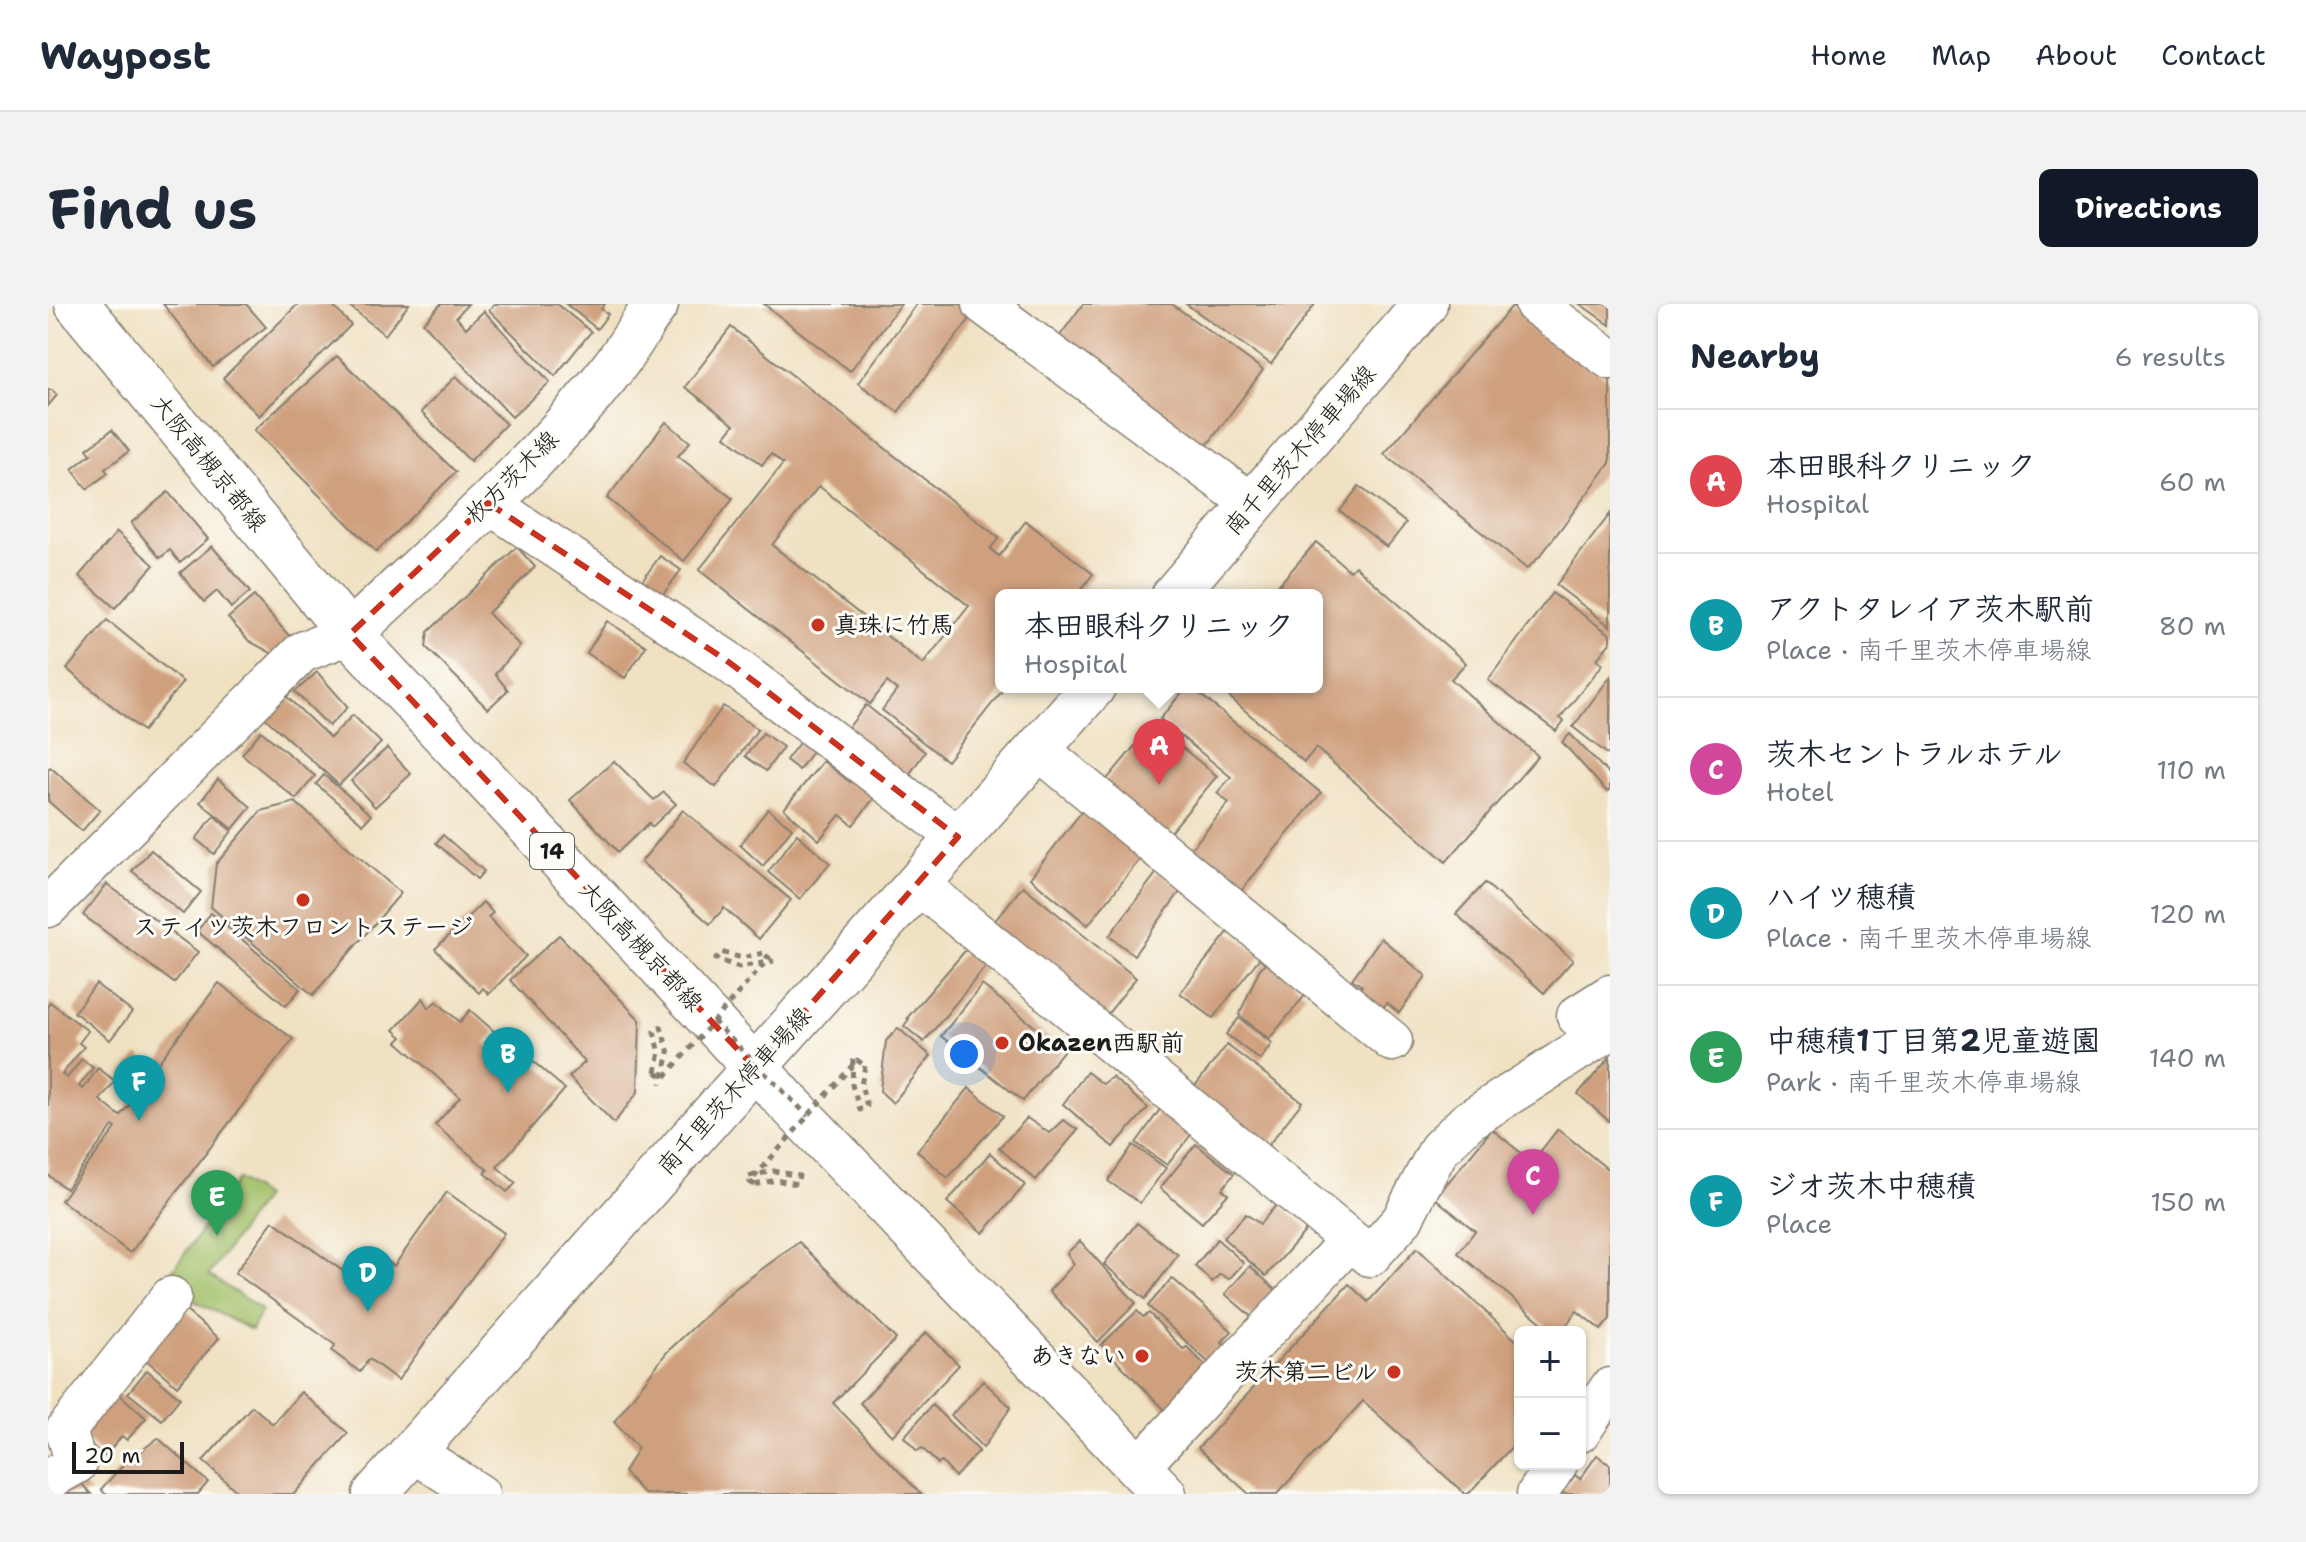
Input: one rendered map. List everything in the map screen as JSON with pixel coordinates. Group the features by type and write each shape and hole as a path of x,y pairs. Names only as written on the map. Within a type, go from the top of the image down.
{"main road":[{"name":"大阪高槻京都線","path":"77,304 350,634 755,1068 1152,1481"},
{"name":"枚方茨木線","path":"350,634 488,503 559,430 606,376 656,304"},
{"name":"南千里茨木停車場線","path":"1179,589 1425,304"},
{"name":"南千里茨木停車場線","path":"375,1494 1088,693"}],"street":[{"path":"983,304 1254,505"},
{"path":"1535,304 1610,359"},
{"path":"488,503 726,660 958,837"},
{"path":"48,907 302,652 350,634"},
{"path":"1038,749 1392,1041"},
{"path":"918,884 1370,1256 1402,1220 1439,1149 1468,1121 1600,1014"},
{"path":"1152,1481 1350,1240"},
{"path":"48,1480 76,1464 66,1430 171,1297"},
{"path":"1586,1423 1610,1388"},
{"path":"412,1451 479,1494"},
{"path":"1537,1494 1553,1470"}],"path":[{"path":"661,1084 663,1074 669,1053 661,1027 654,1032 660,1052 656,1072 664,1078 713,1021 760,968 769,958 763,953 742,958 721,952 716,959 739,967 763,963 774,961"},
{"path":"713,1021 808,1116"},
{"path":"749,1176 761,1173 774,1171 799,1176 797,1184 775,1180 755,1185 750,1182 760,1171 808,1116 838,1083 848,1071 857,1060 865,1066 861,1085 867,1106 860,1110 852,1085 853,1072 853,1059"}],"highlighted area":[{"path":"488,503 726,660 958,837 755,1068 350,634"}],"green space":[{"path":"238,1179 264,1197 209,1275 262,1310 251,1330 179,1293 165,1281"}],"building":[{"path":"163,304 246,304 266,327 213,367"},
{"path":"298,304 331,304 351,325 259,416 223,378"},
{"path":"347,304 409,304 385,335"},
{"path":"441,304 468,304 456,317 466,328 484,311 550,382 512,417 423,323"},
{"path":"494,304 557,304 591,332 555,376 489,310"},
{"path":"566,304 605,304 601,309 608,314 597,329"},
{"path":"764,304 901,304 850,371"},
{"path":"917,304 966,304 976,311 898,412 858,383"},
{"path":"1083,304 1172,304 1263,370 1205,448 1059,337"},
{"path":"1186,304 1315,304 1271,364"},
{"path":"1580,304 1610,304 1610,325"},
{"path":"1512,306 1610,380 1610,463 1527,569 1384,454"},
{"path":"731,327 999,538 990,549 999,556 1026,521 1093,574 1082,589 995,589 995,693 1000,693 947,761 882,710 897,690 887,682 870,704 699,570 783,464 771,454 762,465 725,436 734,425 685,387","holes":["819,486 969,606 923,664 772,545"]},
{"path":"337,356 456,472 376,552 254,430"},
{"path":"456,376 506,424 470,461 421,412"},
{"path":"48,390 57,395 48,406"},
{"path":"666,422 690,442 678,456 733,499 684,561 607,498"},
{"path":"112,430 129,451 105,469 108,473 87,489 72,469 91,454 87,449"},
{"path":"1359,486 1406,523 1387,547 1340,511"},
{"path":"168,492 208,539 180,563 170,550 160,558 131,523"},
{"path":"1610,514 1610,626 1556,585"},
{"path":"117,532 154,565 115,608 79,576"},
{"path":"1316,542 1350,571 1355,566 1466,663 1451,679 1538,756 1446,862 1316,748 1304,762 1225,693 1323,693 1323,589 1275,589"},
{"path":"212,546 250,592 231,608 217,591 204,602 180,573"},
{"path":"517,547 535,567 488,613 520,646 495,674 508,690 488,709 426,647 428,632"},
{"path":"660,556 681,570 655,605 635,590"},
{"path":"1552,593 1610,634 1610,643 1597,659 1603,664 1560,718 1564,721 1556,731 1488,680"},
{"path":"254,596 291,638 273,654 249,641 228,618"},
{"path":"107,620 183,682 143,731 67,669"},
{"path":"607,621 646,646 625,678 587,653"},
{"path":"317,672 348,707 329,726 295,692"},
{"path":"1610,677 1610,756 1573,727"},
{"path":"1181,693 1198,693 1321,793 1241,891 1190,850 1229,803 1217,793 1231,777 1160,719"},
{"path":"286,696 330,738 353,715 381,743 339,785 264,717"},
{"path":"866,705 925,752 906,779 845,732"},
{"path":"723,706 758,729 716,787 683,763"},
{"path":"1153,724 1217,776 1167,836 1103,784"},
{"path":"261,731 315,776 296,799 242,754"},
{"path":"763,733 783,747 766,771 745,756"},
{"path":"1570,734 1610,775 1610,790 1607,792 1562,742"},
{"path":"802,739 815,747 799,770 786,760"},
{"path":"387,748 411,774 375,807 351,781"},
{"path":"614,761 654,800 664,792 676,804 652,827 649,823 618,852 570,800"},
{"path":"823,761 850,782 856,775 878,793 853,825 840,815 819,840 784,809"},
{"path":"50,767 100,810 82,831 48,801"},
{"path":"324,775 371,815 363,824 316,784"},
{"path":"218,779 251,807 233,829 200,802"},
{"name":"ステイツ茨木フロントステージ","path":"295,802 401,893 313,995 211,907 216,864 261,811"},
{"path":"768,809 792,828 763,866 740,845"},
{"path":"683,810 791,900 759,939 724,908 710,924 641,862"},
{"path":"1083,810 1141,858 1088,925 1030,878"},
{"path":"214,816 232,831 214,854 196,839"},
{"path":"797,834 830,863 800,899 768,872"},
{"path":"443,835 484,871 477,879 436,843"},
{"path":"151,850 201,892 183,914 132,871"},
{"path":"1158,871 1182,889 1134,955 1109,936"},
{"path":"1485,883 1573,960 1544,993 1456,914"},
{"path":"107,884 198,952 174,983 83,915"},
{"path":"1023,886 1136,978 1102,1021 989,928"},
{"path":"483,902 493,913 488,917 526,956 489,994 483,988 479,993 435,949"},
{"path":"211,913 300,989 286,1006 197,931"},
{"path":"1229,931 1261,956 1213,1018 1180,993"},
{"path":"559,935 640,1020 638,1092 614,1123 569,1077 585,1062 510,980"},
{"path":"1381,938 1426,976 1399,1013 1387,1003 1378,1013 1355,994 1362,986 1352,979"},
{"path":"971,944 991,960 924,1042 904,1026 907,1018"},
{"path":"1268,959 1306,994 1269,1039 1239,1015 1259,970"},
{"path":"219,983 293,1039 130,1253 61,1200 116,1128 113,1126 66,1189 48,1175 48,1005 50,1002 88,1031 79,1043 84,1047 62,1074 67,1078 82,1059 93,1068 79,1086 83,1089 98,1068 115,1081 100,1100 120,1116 142,1089 123,1074 138,1054 155,1067"},
{"path":"96,984 132,1012 110,1040 74,1012"},
{"name":"Okazen西駅前","path":"982,985 1064,1050 1023,1101 941,1036"},
{"path":"423,998 429,1008 436,1001 460,1022 470,1010 495,1032 485,1043 496,1053 507,1039 565,1089 497,1167 516,1183 507,1192 485,1173 488,1170 435,1125 460,1097 397,1042 402,1037 394,1030"},
{"path":"1239,1018 1272,1043 1260,1060 1226,1034"},
{"path":"898,1028 931,1056 893,1103 880,1091 886,1041"},
{"path":"1227,1045 1302,1102 1266,1148 1191,1091"},
{"path":"1610,1057 1610,1122 1578,1094"},
{"path":"1087,1072 1103,1084 1112,1077 1148,1108 1113,1147 1063,1104"},
{"path":"969,1088 1003,1116 948,1178 917,1151"},
{"path":"1161,1108 1194,1131 1167,1165 1136,1143"},
{"path":"1027,1118 1049,1133 1063,1120 1078,1130 1036,1180 999,1148"},
{"path":"1492,1129 1532,1162 1558,1129 1610,1171 1610,1319 1601,1330 1577,1311 1566,1326 1546,1326 1458,1253 1475,1231 1435,1198"},
{"path":"1196,1144 1234,1174 1222,1189 1228,1194 1202,1223 1160,1188"},
{"path":"1133,1145 1166,1168 1140,1203 1108,1181"},
{"path":"990,1153 1025,1185 983,1233 947,1202"},
{"path":"447,1192 504,1233 398,1380 369,1359 360,1372 332,1351 335,1345 235,1273 273,1221 354,1279 374,1251 394,1266"},
{"path":"1278,1203 1308,1228 1266,1276 1223,1238 1246,1214 1260,1224"},
{"path":"1137,1223 1178,1255 1145,1299 1104,1264"},
{"path":"1217,1239 1244,1263 1229,1279 1220,1274 1212,1282 1195,1266"},
{"path":"1080,1241 1136,1303 1098,1342 1049,1291 1074,1264 1067,1253"},
{"path":"799,1242 896,1339 833,1403 921,1494 644,1494 624,1472 638,1448 614,1422 667,1352 733,1290"},
{"name":"茨木第二ビル","path":"1417,1248 1514,1338 1514,1444 1465,1494 1363,1401 1277,1494 1249,1494 1198,1448 1349,1284 1368,1302"},
{"path":"1250,1266 1277,1291 1253,1318 1225,1294"},
{"path":"1172,1278 1232,1331 1222,1342 1227,1347 1211,1365 1148,1306"},
{"path":"180,1306 219,1338 177,1386 139,1354"},
{"path":"1137,1311 1143,1317 1149,1313 1183,1349 1187,1347 1208,1368 1165,1410 1101,1345"},
{"path":"926,1332 959,1365 892,1436 860,1403"},
{"path":"147,1370 180,1398 162,1420 128,1393"},
{"path":"983,1381 1011,1407 983,1448 951,1415"},
{"path":"110,1386 146,1418 127,1440 122,1436 104,1456 79,1434"},
{"path":"301,1392 348,1433 294,1494 240,1494 203,1461 252,1406 273,1424"},
{"path":"932,1405 979,1451 955,1477 942,1462 938,1464 922,1448 917,1451 904,1437"},
{"path":"158,1438 208,1482 198,1494 105,1494 101,1489 125,1463"},
{"path":"1597,1455 1610,1465 1610,1494 1561,1494 1575,1475 1580,1479"},
{"path":"75,1483 77,1487 82,1484 91,1494 62,1494"}],"place":[{"name":"真珠に竹馬","path":"818,625"},
{"name":"本田眼科クリニック","path":"1159,785"},
{"name":"ステイツ茨木フロントステージ","path":"303,900"},
{"name":"Okazen西駅前","path":"1002,1043"},
{"name":"アクトタレイア茨木駅前","path":"508,1093"},
{"name":"ジオ茨木中穂積","path":"139,1121"},
{"name":"茨木セントラルホテル","path":"1533,1215"},
{"name":"中穂積1丁目第2児童遊園","path":"217,1236"},
{"name":"ハイツ穂積","path":"368,1312"},
{"name":"あきない","path":"1142,1356"},
{"name":"茨木第二ビル","path":"1394,1372"}]}
